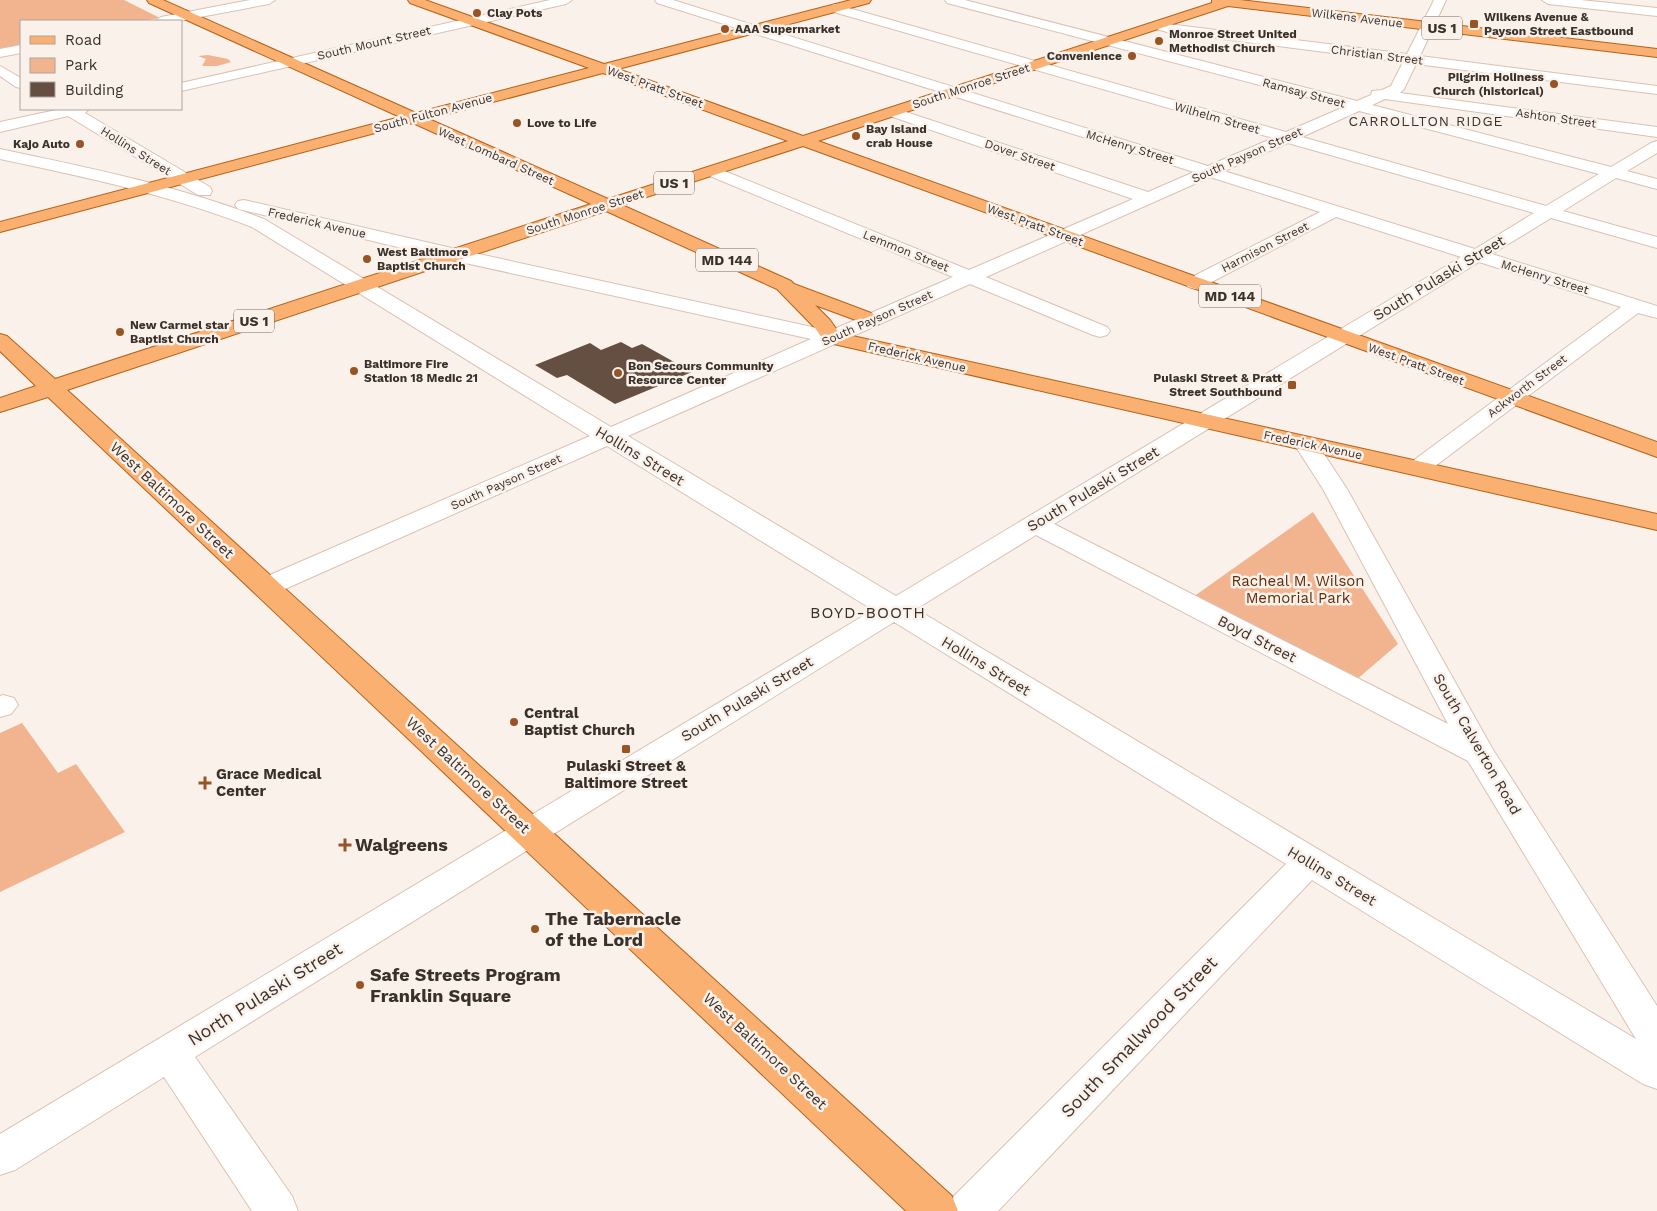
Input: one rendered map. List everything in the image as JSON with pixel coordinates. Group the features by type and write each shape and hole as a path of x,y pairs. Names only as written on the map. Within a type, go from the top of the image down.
{"main road":[{"name":"West Lombard Street","path":"153,0 784,285 872,320"},
{"name":"West Pratt Street","path":"414,0 1657,450"},
{"name":"South Fulton Avenue","path":"0,227 865,0"},
{"name":"Wilkens Avenue","path":"1206,0 1233,1 1657,49"},
{"name":"South Monroe Street","path":"52,388 605,205 1233,1"},
{"name":"Wilkens Avenue","path":"1429,24 1657,53"},
{"name":"West Lombard Street","path":"784,285 823,324 832,338"},
{"name":"Frederick Avenue","path":"832,338 1657,522"},
{"name":"West Baltimore Street","path":"0,340 937,1211"},
{"name":"US 1","path":"0,405 52,388"}],"street":[{"path":"166,20 269,0"},
{"name":"South Mount Street","path":"182,86 566,0"},
{"name":"McHenry Street","path":"661,0 1657,312"},
{"name":"Ramsay Street","path":"951,0 1657,184"},
{"name":"South Payson Street","path":"266,588 1397,89 1440,0"},
{"path":"1556,0 1657,12"},
{"name":"Wilhelm Street","path":"834,8 1657,243"},
{"name":"Christian Street","path":"1157,25 1167,28 1657,90"},
{"path":"0,53 20,49"},
{"path":"0,70 20,83"},
{"name":"Ashton Street","path":"1246,78 1657,132"},
{"path":"0,127 72,110"},
{"name":"Hollins Street","path":"72,110 182,179"},
{"name":"Dover Street","path":"892,112 1148,198"},
{"name":"South Pulaski Street","path":"530,832 1657,146"},
{"path":"0,154 152,187"},
{"path":"110,178 139,176 152,172 159,165"},
{"name":"Lemmon Street","path":"711,171 1100,331"},
{"name":"Frederick Avenue","path":"182,179 208,193 249,206 456,255 832,338"},
{"name":"Hollins Street","path":"152,187 208,204 258,223 1657,1072"},
{"name":"Harmison Street","path":"1195,283 1335,211"},
{"name":"Ackworth Street","path":"1418,468 1636,305"},
{"name":"South Calverton Road","path":"1306,444 1335,488 1479,753 1657,1039"},
{"name":"Boyd Street","path":"1035,524 1479,753"},
{"name":"North Pulaski Street","path":"0,1156 530,832"},
{"name":"South Smallwood Street","path":"969,1211 1310,862"},
{"path":"170,1053 277,1211"}],"green space":[{"path":"0,0 124,0 160,18 147,20 20,20 20,45 0,49"},
{"path":"208,55 228,59 231,62 217,66 202,66 206,59 198,56"},
{"name":"Racheal M. Wilson Memorial Park","path":"1313,512 1398,644 1356,680 1193,597"},
{"path":"22,723 58,773 76,764 125,832 0,892 0,733"}],"building":[{"name":"Bon Secours Community Resource Center","path":"621,342 632,348 642,344 692,372 615,404 567,375 557,378 535,365 590,343 601,350"}],"place":[{"name":"Clay Pots","path":"477,13"},
{"name":"Wilkens Avenue & Payson Street Eastbound","path":"1474,24"},
{"name":"AAA Supermarket","path":"725,29"},
{"name":"Monroe Street United Methodist Church","path":"1159,41"},
{"name":"Convenience","path":"1132,56"},
{"name":"Pilgrim Holiness Church (historical)","path":"1554,84"},
{"name":"Love to Life","path":"517,123"},
{"name":"Bay Island crab House","path":"856,136"},
{"name":"Kajo Auto","path":"80,144"},
{"name":"West Baltimore Baptist Church","path":"367,259"},
{"name":"New Carmel star Baptist Church","path":"120,332"},
{"name":"Baltimore Fire Station 18 Medic 21","path":"354,371"},
{"name":"Bon Secours Community Resource Center","path":"618,373"},
{"name":"Pulaski Street & Pratt Street Southbound","path":"1292,385"},
{"name":"Central Baptist Church","path":"514,722"},
{"name":"Pulaski Street & Baltimore Street","path":"626,749"},
{"name":"Grace Medical Center","path":"205,783"},
{"name":"Walgreens","path":"345,845"},
{"name":"The Tabernacle of the Lord","path":"535,929"},
{"name":"Safe Streets Program Franklin Square","path":"360,985"}],"district":[{"name":"CARROLLTON RIDGE","path":"1426,121"},
{"name":"BOYD-BOOTH","path":"868,612"}]}
